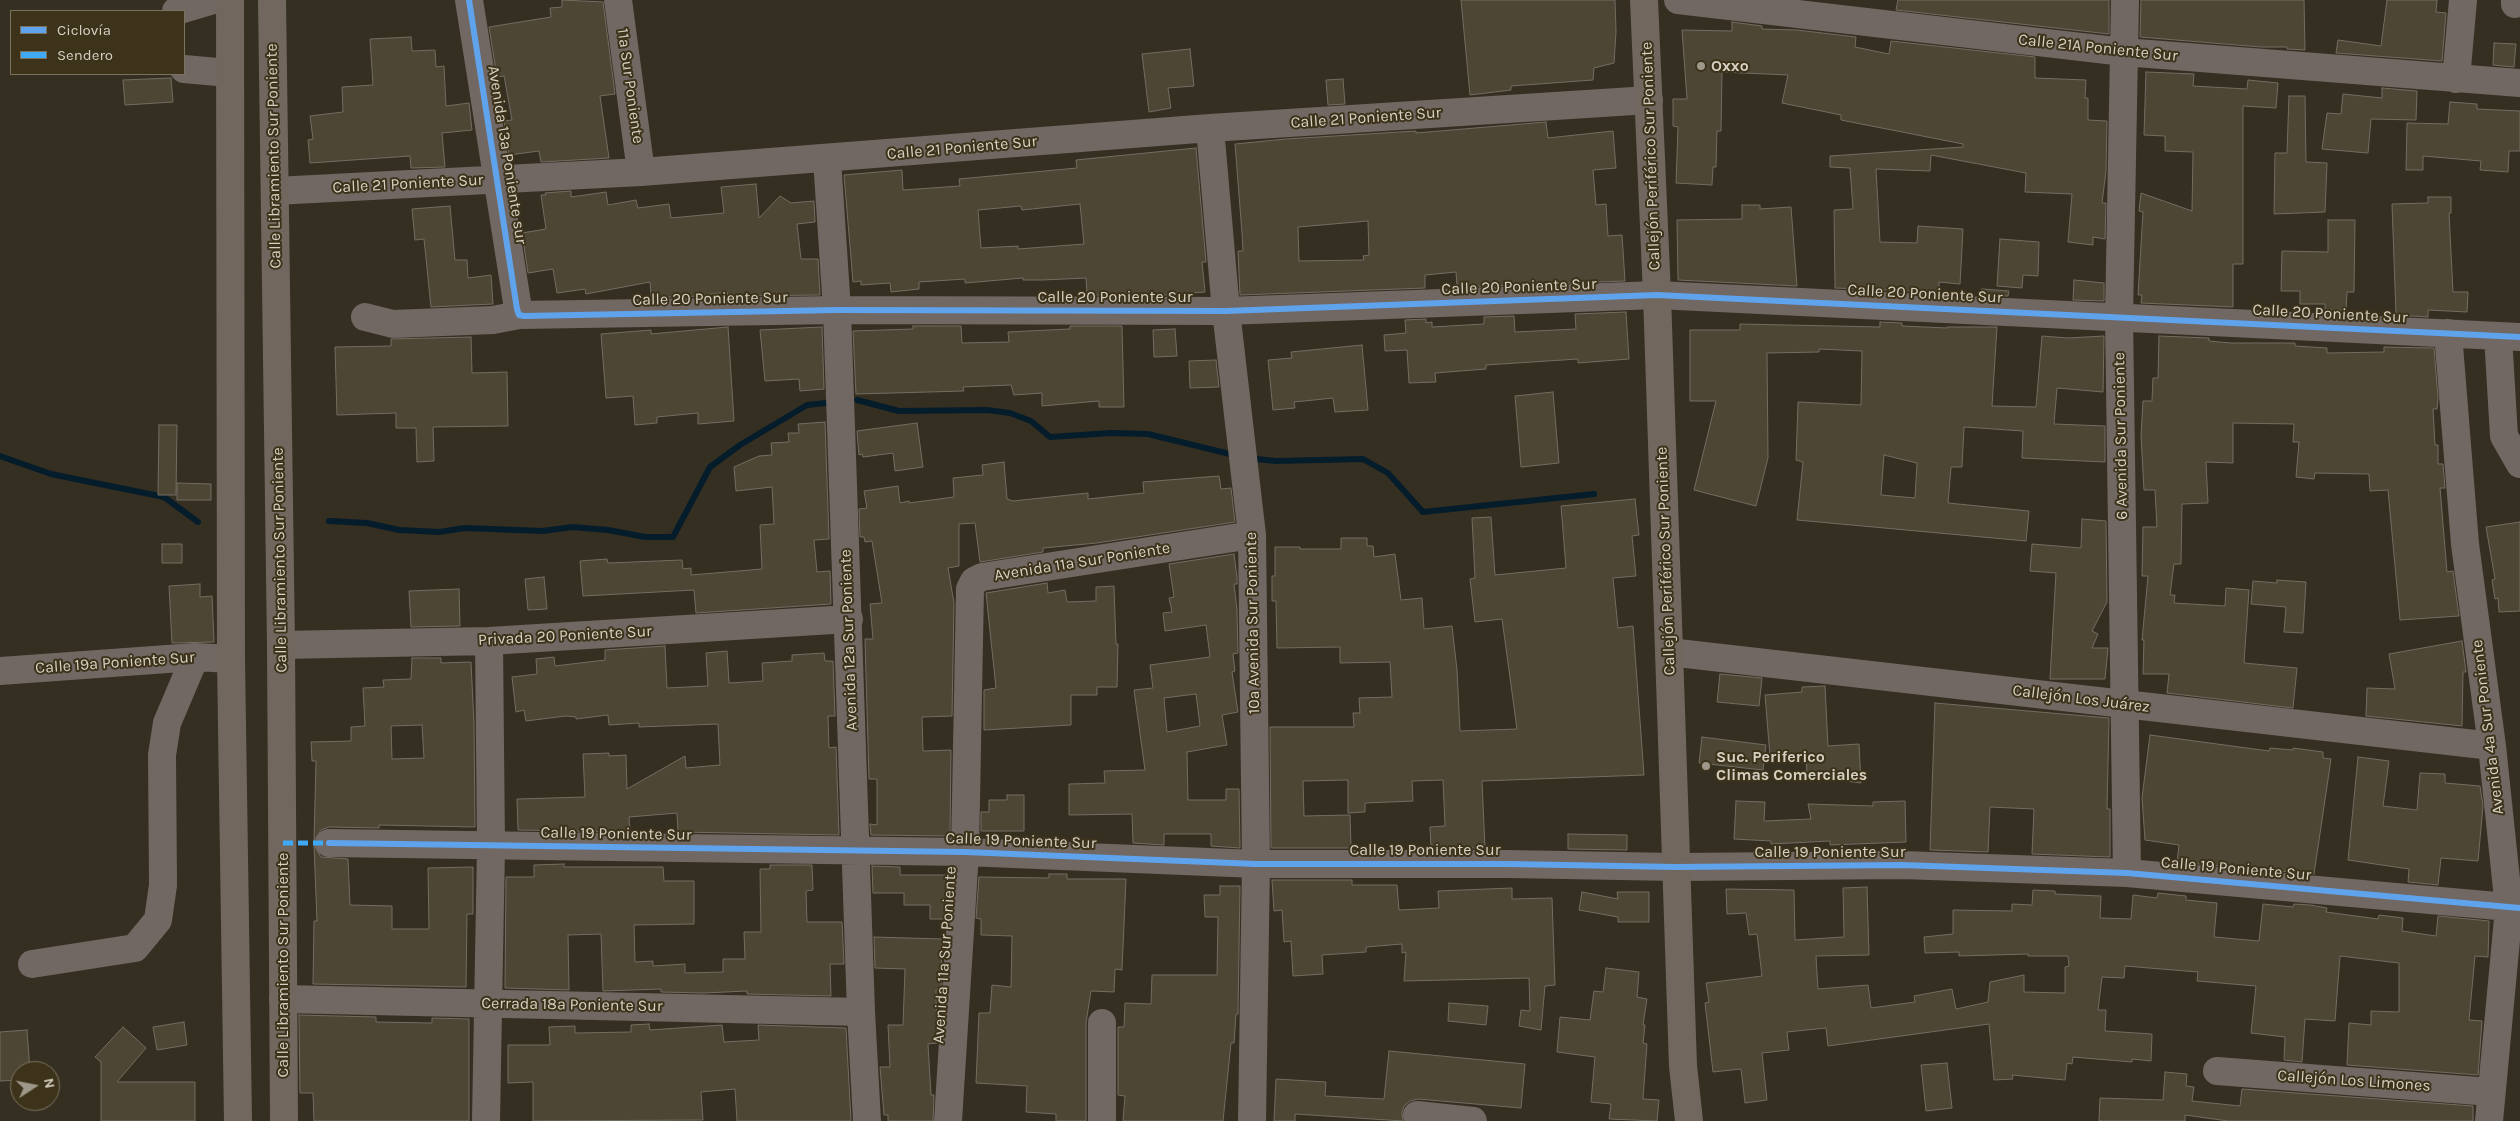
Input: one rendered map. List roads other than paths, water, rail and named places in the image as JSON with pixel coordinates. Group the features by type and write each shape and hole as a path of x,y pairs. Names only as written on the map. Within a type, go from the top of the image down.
{"main road":[{"path":"230,0 231,659 238,1121"},
{"name":"Calle Libramiento Sur Poniente","path":"272,0 281,645 284,1121"},
{"path":"275,182 287,0"},
{"name":"Callejón Periférico Sur Poniente","path":"1644,0 1657,295 1683,1066 1689,1121"}],"street":[{"path":"179,10 213,0"},
{"name":"Avenida 13a Poniente sur","path":"469,0 519,314"},
{"name":"11a Sur Poniente","path":"618,0 641,172"},
{"name":"Calle 21A Poniente Sur","path":"1678,0 2124,52 2520,83"},
{"name":"6 Avenida Sur Poniente","path":"2124,0 2120,317 2127,873"},
{"path":"2456,79 2463,0"},
{"path":"185,69 229,73"},
{"name":"Calle 21 Poniente Sur","path":"275,182 496,179 641,172 1210,128 1649,100"},
{"name":"10a Avenida Sur Poniente","path":"1210,128 1226,311 1252,535 1256,864 1252,1121"},
{"name":"Avenida 12a Sur Poniente","path":"827,159 837,310 861,1012 867,1121"},
{"name":"Calle 20 Poniente Sur","path":"365,317 393,324 493,320 519,314 524,316 837,310 1226,311 1657,295 2509,337"},
{"name":"Avenida 4a Sur Poniente","path":"2448,333 2465,544 2515,908 2491,1092 2489,1121"},
{"path":"2509,337 2504,436 2520,464"},
{"name":"Avenida 11a Sur Poniente","path":"948,1121 965,852 970,589 974,581 982,577 1252,535"},
{"name":"Privada 20 Poniente Sur","path":"281,645 489,641 849,619"},
{"path":"486,1121 491,846 489,641"},
{"name":"Callejón Los Juárez","path":"1669,652 2492,746"},
{"path":"32,964 135,948 158,920 163,885 162,755 167,723 195,657"},
{"name":"Calle 19a Poniente Sur","path":"0,671 195,657 231,659"},
{"name":"Calle 19 Poniente Sur","path":"329,843 965,852 1256,864 1508,864 1676,867 1902,865 2127,873 2515,908"},
{"name":"Cerrada 18a Poniente Sur","path":"283,999 861,1012"},
{"path":"1102,1023 1102,1121"},
{"name":"Callejón Los Limones","path":"2218,1071 2491,1092"},
{"path":"1417,1115 1473,1121"}],"waterway":[{"path":"857,400 899,411 987,410 1010,413 1031,421 1050,437 1111,433 1148,434 1234,455"},
{"path":"329,521 367,523 399,530 439,532 465,528 543,531 572,527 608,530 645,537 673,537 710,467 740,445 807,405 826,403"},
{"path":"0,456 51,474 164,497 198,522"},
{"path":"1256,459 1276,461 1363,459 1388,473 1423,512 1594,494"}],"place":[{"name":"Oxxo","path":"1701,66"},
{"name":"Suc. Periferico Climas Comerciales","path":"1706,766"}]}
